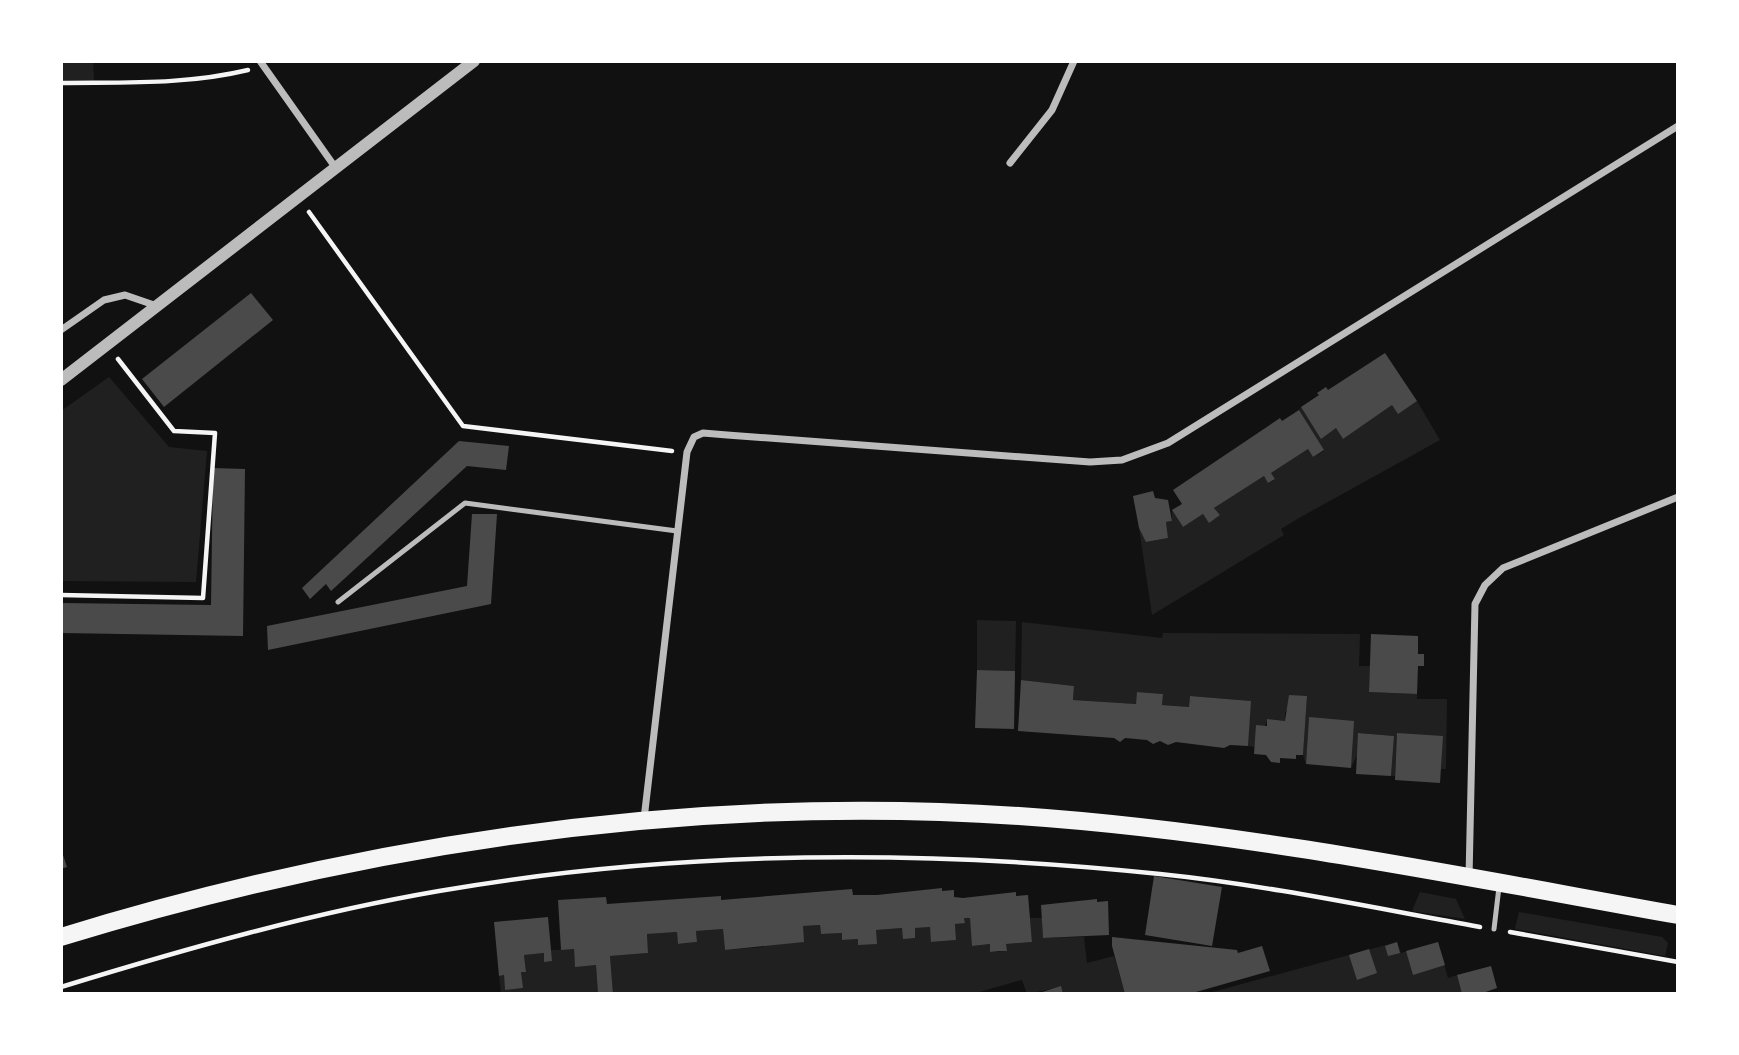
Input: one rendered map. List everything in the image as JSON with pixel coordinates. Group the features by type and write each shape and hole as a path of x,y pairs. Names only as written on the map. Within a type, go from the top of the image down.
{"main road":[{"path":"61,937 263,880 475,840 644,820 842,812 933,811 1147,827 1469,878 1678,915"}],"street":[{"path":"61,380 474,61"},
{"path":"1010,163 1052,110 1074,61"},
{"path":"261,64 335,167"},
{"path":"644,820 677,531 687,452 691,440 703,433 1090,462 1135,456 1177,437 1678,126"},
{"path":"61,330 104,300 125,295 158,306"},
{"path":"1469,878 1475,604 1480,594 1503,568 1678,497"}],"lane":[{"path":"338,602 465,503 677,531"},
{"path":"1494,929 1499,883"}],"path":[{"path":"61,83 200,80 261,64"},
{"path":"299,198 463,426 687,452"},
{"path":"61,595 203,598 215,433 174,431 107,345"},
{"path":"61,987 268,928 436,892 537,877 759,859 906,858 1036,863 1155,874 1678,962"}],"shaded area":[{"path":"61,61 93,61 94,81 61,82"},
{"path":"109,377 169,447 207,451 196,582 61,581 61,411"},
{"path":"1417,401 1440,440 1299,518 1281,529 1284,535 1152,615 1139,528 1147,542 1168,538 1166,522 1172,521 1172,510 1183,527 1203,514 1209,522 1220,515 1214,508 1264,476 1269,483 1275,479 1271,473 1308,449 1313,457 1324,451 1299,410 1301,407 1321,438 1336,428 1343,439 1392,405 1398,413"},
{"path":"977,620 1016,621 1015,671 977,670"},
{"path":"1022,622 1162,638 1163,633 1360,634 1359,666 1370,666 1369,692 1417,694 1417,699 1447,699 1446,769 1441,769 1397,734 1395,776 1391,776 1394,736 1359,733 1357,755 1351,768 1309,718 1306,764 1303,755 1307,697 1285,712 1285,721 1268,719 1255,747 1248,746 1250,701 1190,696 1189,707 1162,705 1163,694 1138,692 1136,704 1073,700 1074,686 1021,680"},
{"path":"1420,892 1456,899 1465,919 1412,911"},
{"path":"1519,912 1662,937 1668,943 1665,956 1515,929"},
{"path":"964,918 970,918 973,946 990,944 991,952 1006,951 1006,944 1032,942 1030,918 1042,918 1043,938 1084,937 1087,963 1114,956 1125,994 1063,994 1061,987 1027,994 1022,980 972,994 613,994 610,956 648,953 647,934 677,932 678,944 697,942 696,931 723,929 725,950 764,947 764,944 803,926 820,925 821,934 842,933 842,940 858,939 858,945 876,930 902,928 904,938 915,937 915,928 930,927 932,942 956,940 955,924 965,922"},
{"path":"1397,942 1401,953 1438,942 1448,978 1457,975 1462,994 1205,994"},
{"path":"574,949 575,966 596,965 598,994 501,994 499,976 504,975 505,990 522,988 521,972 526,972 524,955 544,953 544,962 551,950"}],"building":[{"path":"251,293 273,320 164,407 142,379"},
{"path":"1385,353 1417,401 1398,414 1392,405 1343,439 1336,428 1321,439 1301,407 1326,387 1328,390"},
{"path":"1299,410 1324,450 1313,457 1308,449 1271,473 1275,479 1268,483 1264,476 1214,508 1220,515 1209,523 1203,514 1183,527 1172,510 1182,504 1173,490 1280,418 1282,421"},
{"path":"459,441 509,446 506,470 467,466 331,591 326,584 310,599 302,588"},
{"path":"213,468 245,469 243,636 61,633 61,603 211,605"},
{"path":"1153,491 1155,498 1168,500 1172,521 1166,522 1168,538 1146,542 1139,528 1133,496"},
{"path":"472,514 497,514 491,604 268,650 267,626 467,586"},
{"path":"1371,634 1418,636 1418,654 1424,654 1424,666 1418,666 1417,694 1369,692"},
{"path":"977,670 1015,671 1014,729 975,728"},
{"path":"1021,680 1074,686 1073,700 1136,704 1137,692 1163,694 1162,705 1189,707 1190,696 1251,701 1248,746 1230,745 1224,748 1176,742 1168,745 1160,741 1153,744 1147,740 1125,738 1120,742 1114,738 1018,731"},
{"path":"1289,695 1307,696 1303,755 1296,755 1296,759 1280,758 1280,763 1271,762 1266,755 1254,754 1256,725 1267,726 1267,719 1285,721"},
{"path":"1309,717 1354,721 1351,768 1306,764"},
{"path":"1358,733 1394,736 1391,776 1356,774"},
{"path":"1397,733 1443,736 1440,783 1395,780"},
{"path":"61,849 67,867 61,869"},
{"path":"1154,876 1222,887 1212,946 1145,935"},
{"path":"942,888 942,891 954,890 954,897 963,898 1016,892 1016,896 1028,895 1032,942 1006,944 1007,951 990,952 990,944 972,946 970,918 964,918 965,923 955,924 956,940 931,942 930,927 915,928 915,938 903,939 902,928 876,930 877,944 858,945 858,939 842,940 842,933 821,934 820,925 803,926 804,942 725,950 723,929 696,931 697,942 678,944 677,932 647,934 648,953 610,956 613,994 598,994 596,965 575,967 574,949 561,950 558,900 606,897 607,904 721,896 721,900 852,889 853,895 877,895"},
{"path":"1097,899 1097,902 1108,901 1109,935 1043,938 1041,905"},
{"path":"548,917 552,961 544,962 544,953 524,955 526,972 521,972 523,988 505,990 504,975 499,976 494,922"},
{"path":"1112,937 1237,950 1238,953 1262,946 1270,971 1189,994 1125,994"},
{"path":"1397,942 1400,953 1388,956 1385,946"},
{"path":"1438,942 1445,965 1413,975 1406,951"},
{"path":"1369,949 1377,973 1357,980 1349,955"},
{"path":"1491,966 1497,988 1480,994 1462,994 1457,975"},
{"path":"1061,986 1063,994 1039,994 1039,993"}]}
